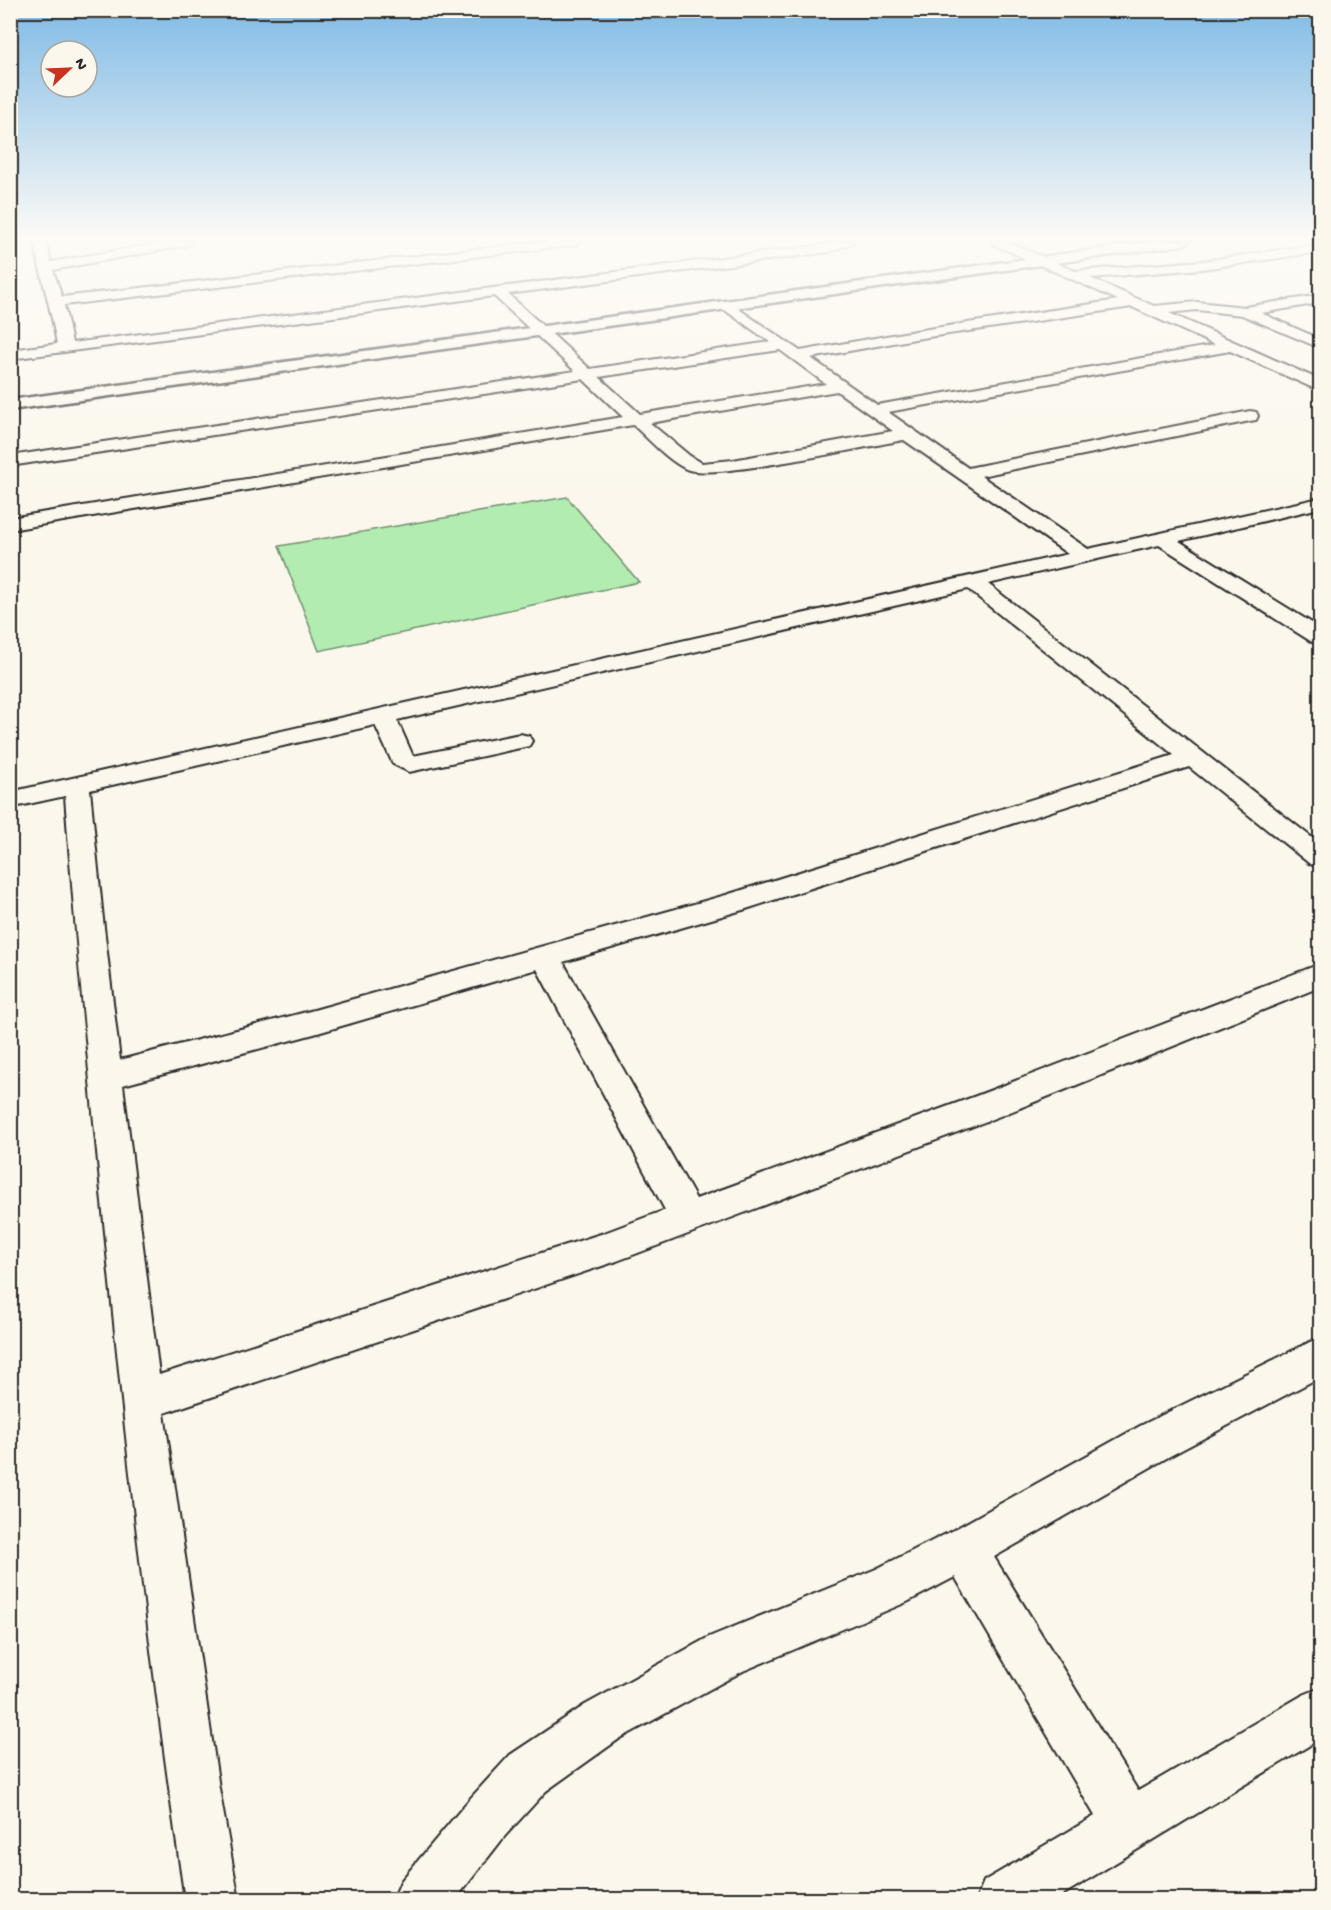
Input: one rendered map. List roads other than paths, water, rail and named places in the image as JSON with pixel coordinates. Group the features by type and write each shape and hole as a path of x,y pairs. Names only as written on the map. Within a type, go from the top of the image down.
{"street":[{"path":"62,330 65,347"},
{"path":"10,355 198,330"},
{"path":"10,405 555,330"},
{"path":"761,330 1086,557"},
{"path":"796,356 947,330"},
{"path":"1197,330 1320,386"},
{"path":"1288,330 1320,344"},
{"path":"542,332 635,419 693,466 702,468 732,465 908,434"},
{"path":"10,461 781,345"},
{"path":"874,410 1232,346"},
{"path":"10,524 840,386"},
{"path":"966,474 1250,416"},
{"path":"10,800 1320,503"},
{"path":"1162,539 1320,637"},
{"path":"972,582 1320,858"},
{"path":"383,716 402,759 409,764 520,741"},
{"path":"107,1076 314,1022 736,902 1193,757"},
{"path":"76,785 88,919 141,1401 194,1788 212,1899"},
{"path":"545,957 688,1218"},
{"path":"141,1401 604,1249 988,1106 1320,975"},
{"path":"420,1899 486,1819 528,1773 603,1722 726,1654 891,1586 964,1549 1155,1441 1320,1356"},
{"path":"964,1549 1129,1825"},
{"path":"1003,1899 1320,1712"}]}
